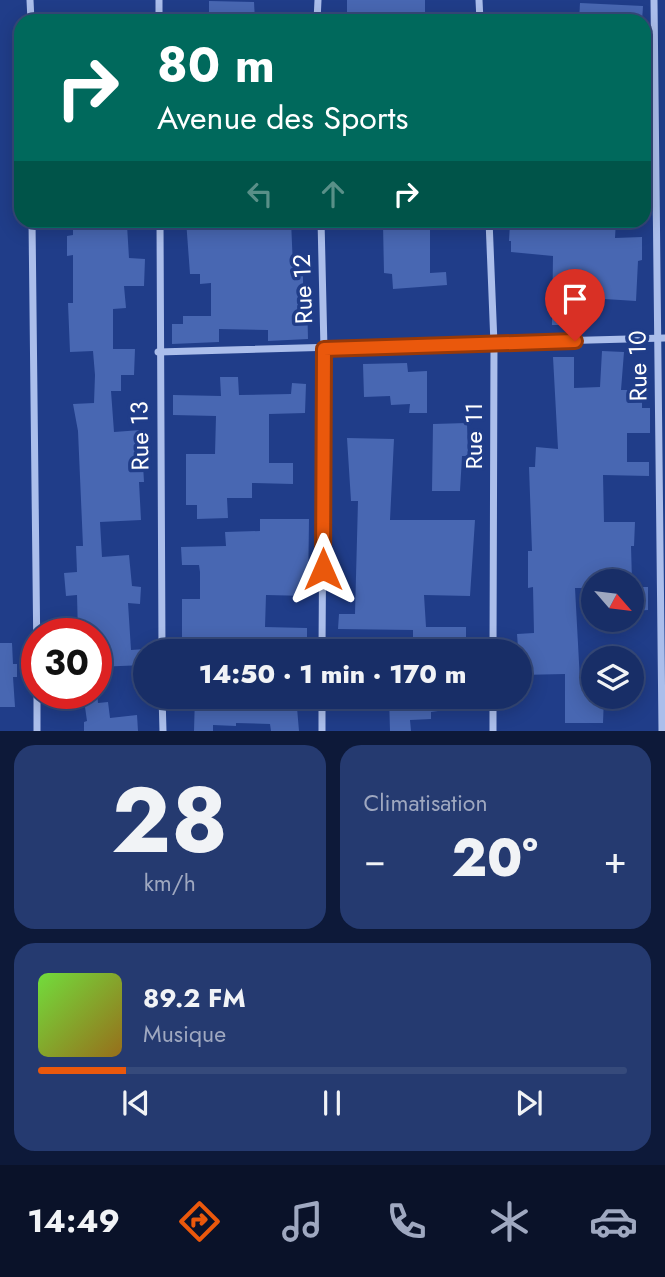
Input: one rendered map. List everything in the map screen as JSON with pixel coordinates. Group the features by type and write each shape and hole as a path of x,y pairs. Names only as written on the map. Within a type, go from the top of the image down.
{"street":[{"name":"Rue 10","path":"654,0 661,339 662,731"},
{"path":"33,228 37,618"},
{"name":"Rue 13","path":"160,228 158,352 162,639"},
{"name":"Rue 12","path":"321,228 324,349 322,639"},
{"name":"Rue 11","path":"489,228 494,344 494,639"},
{"path":"158,352 661,339"},
{"path":"37,709 37,731"},
{"path":"162,709 163,731"},
{"path":"322,709 322,731"},
{"path":"493,709 493,731"}],"building":[{"path":"347,0 425,0 425,14 347,14"},
{"path":"209,1 254,2 255,14 209,14"},
{"path":"580,3 643,6 642,14 579,14"},
{"path":"127,228 129,258 145,259 144,286 124,286 126,308 113,309 113,349 135,349 134,375 121,375 121,391 111,391 114,432 141,430 144,482 139,482 141,520 100,522 102,557 129,555 132,586 141,587 140,604 128,603 133,665 112,666 112,618 78,618 77,595 66,596 64,573 77,572 76,546 83,546 78,431 73,404 94,403 95,375 93,351 70,352 68,303 73,303 73,255 67,256 67,236 73,235 73,229"},
{"path":"187,228 291,228 293,268 303,268 308,339 268,341 268,330 219,329 219,342 172,344 172,324 183,324 183,316 211,316 211,283 200,284 200,274 190,274"},
{"path":"383,228 430,228 430,273 446,272 447,285 393,289 392,274 384,273"},
{"path":"510,228 616,228 615,238 642,237 642,260 638,261 636,301 589,298 589,305 573,305 573,325 552,325 553,256 511,252"},
{"path":"602,351 624,352 621,390 642,390 642,408 650,408 650,433 627,433 627,462 649,462 649,476 603,475 604,522 635,522 634,546 631,546 632,569 581,569 581,588 575,588 581,709 604,709 603,723 565,723 565,674 532,675 532,639 517,639 517,634 534,633 533,587 528,588 528,551 532,551 529,467 535,467 536,447 558,449 553,357 574,357 574,388 600,387"},
{"path":"407,363 408,372 427,371 427,413 409,413 410,404 391,405 390,396 364,397 363,364"},
{"path":"220,377 238,377 239,395 291,394 292,383 306,384 305,413 269,414 269,463 293,463 293,484 252,483 252,498 227,498 228,518 197,519 197,505 186,505 186,454 215,454 216,416 173,415 173,395 221,396"},
{"path":"467,423 468,456 462,456 460,491 432,491 433,424"},
{"path":"347,438 394,439 390,520 475,520 470,596 424,595 426,627 466,627 466,639 413,639 413,630 338,629 339,614 355,614 358,501 351,501"},
{"path":"260,519 309,519 308,596 266,595 265,627 307,628 307,639 182,639 182,599 200,599 200,572 199,565 182,565 181,547 226,546 225,532 260,531"},
{"path":"644,587 648,587 648,610 644,610"},
{"path":"0,643 12,643 13,664 17,664 17,677 13,677 15,707 0,707"},
{"path":"85,709 109,709 110,718 137,715 138,731 84,731 84,722 87,721"},
{"path":"195,709 297,709 299,731 271,731 270,724 236,723 236,726 213,725 213,731 194,731"},
{"path":"389,709 438,709 431,712 431,719 410,720 411,731 390,731"}],"route":[{"path":"323,569 324,349 575,341"}]}
